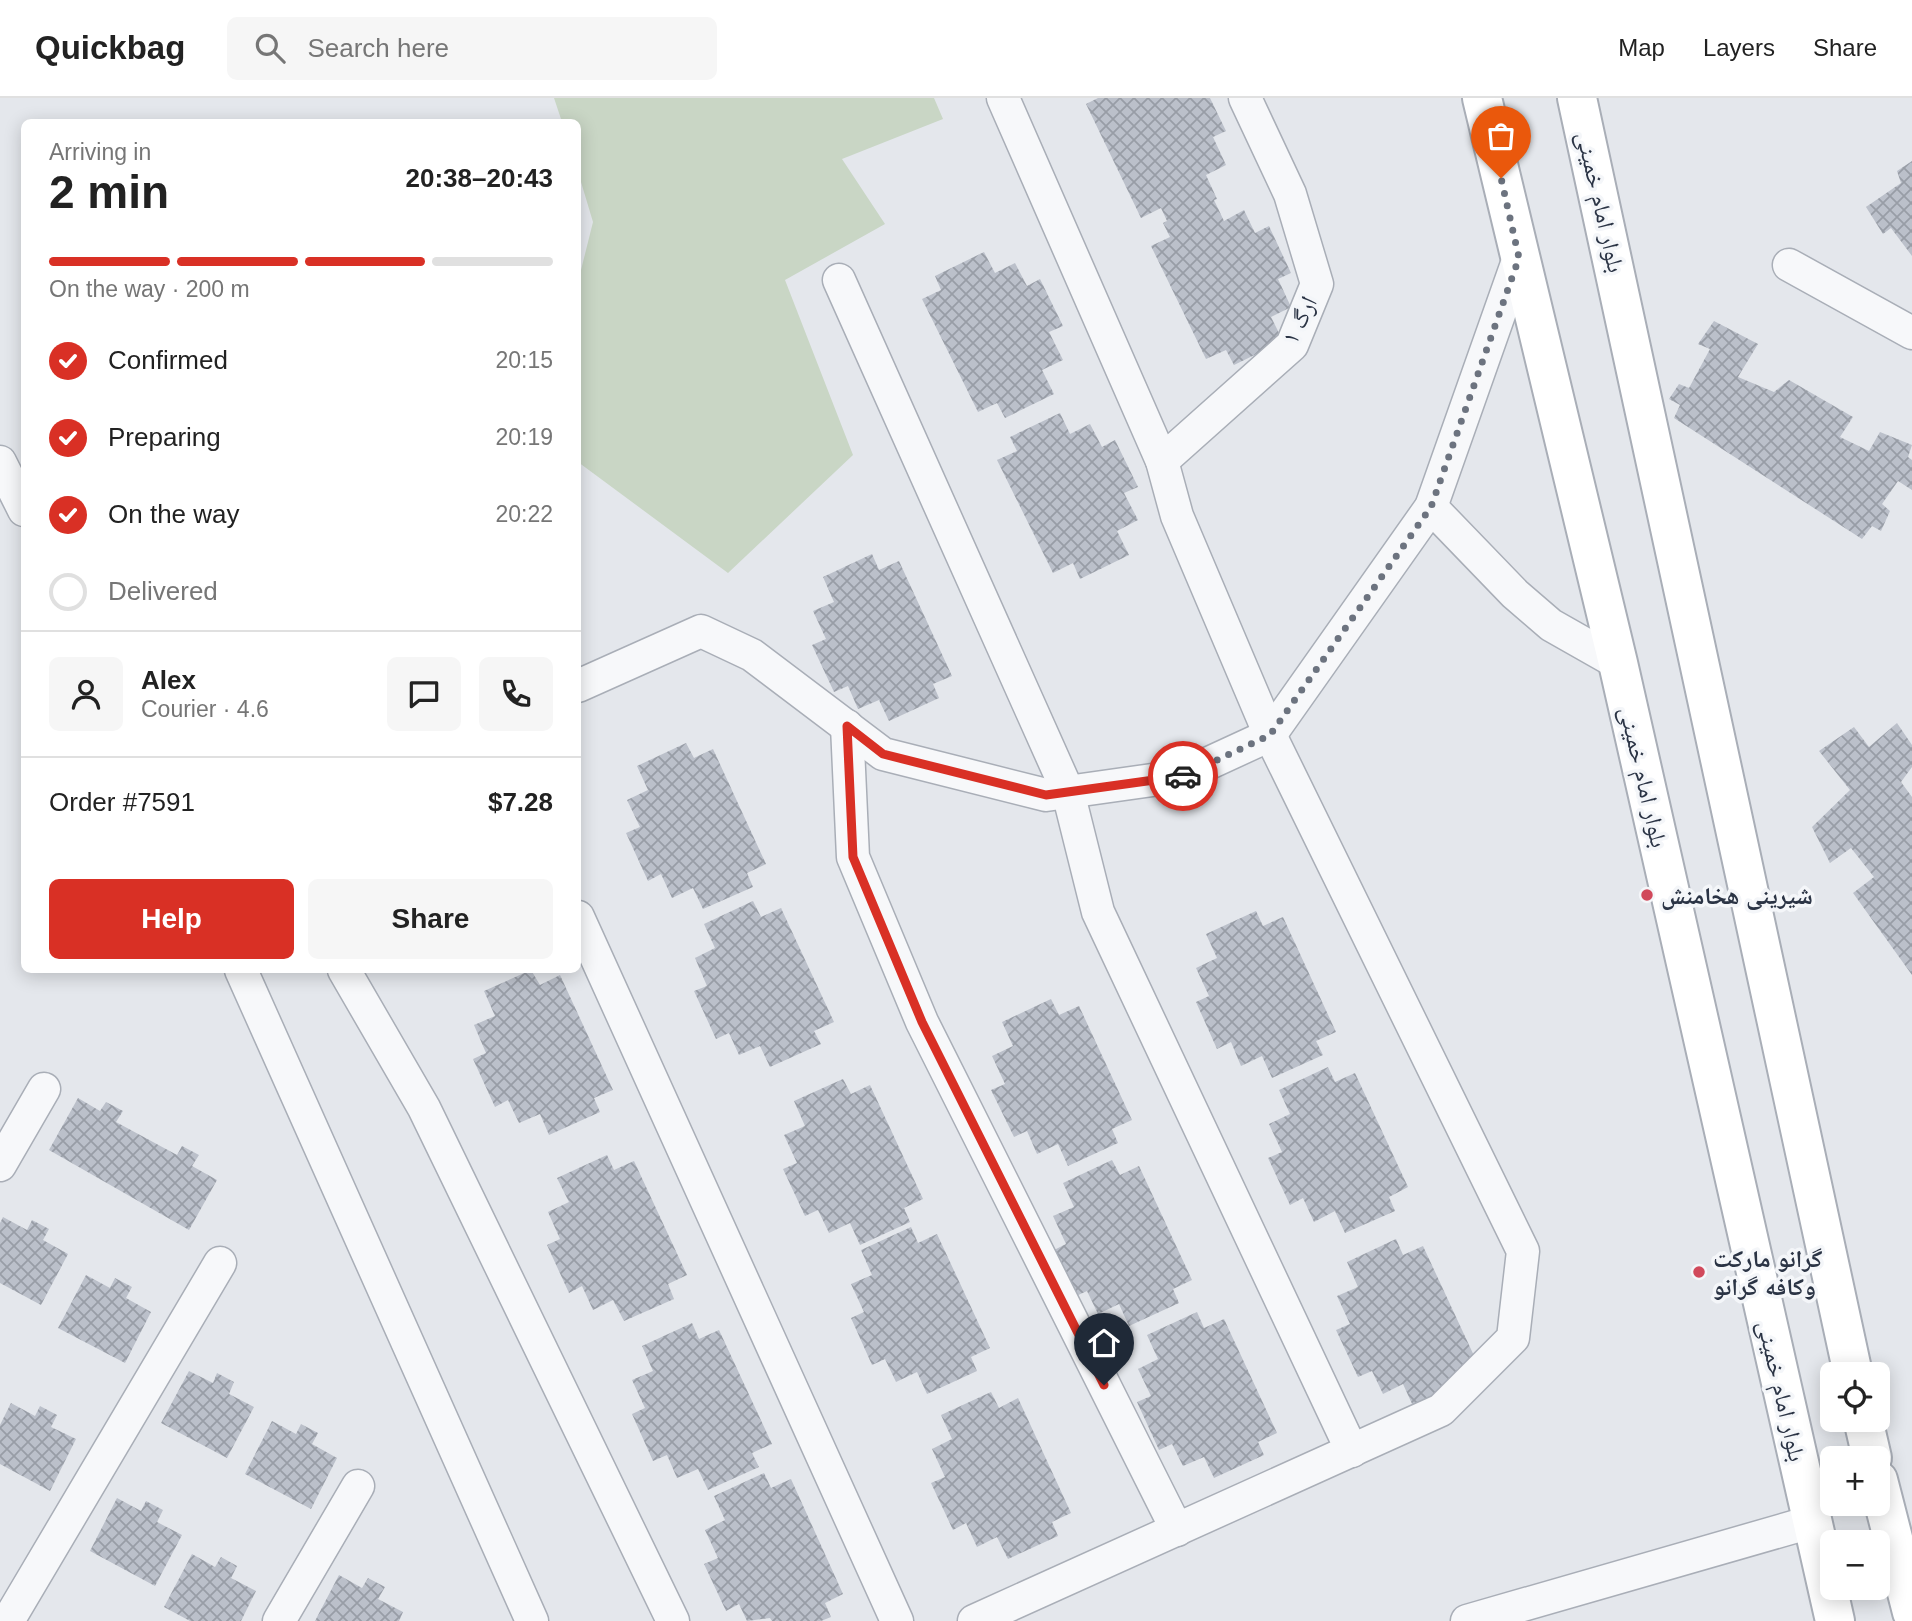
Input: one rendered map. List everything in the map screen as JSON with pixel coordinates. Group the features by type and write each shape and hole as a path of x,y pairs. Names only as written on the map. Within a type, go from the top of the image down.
{"main road":[{"name":"بلوار امام خمینی","path":"1482,98 1618,663 1835,1621"},
{"name":"بلوار امام خمینی","path":"1577,98 1850,1362"},
{"path":"1887,1516 1912,1612"}],"street":[{"path":"974,1621 1441,1410 1513,1338 1522,1251 1270,735 1177,516 1162,461 1003,98"},
{"name":"ارگ ۱","path":"1162,461 1292,345 1317,284 1290,194 1245,98"},
{"path":"581,685 701,631 752,654 883,754 1046,795 1181,776 1270,735 1431,507 1519,258"},
{"path":"1789,265 1912,333"},
{"path":"839,280 1068,792 1098,912 1352,1451"},
{"path":"0,463 21,504"},
{"path":"1431,507 1515,594 1542,617 1618,663"},
{"path":"847,726 853,857 922,1022 1177,1530"},
{"path":"581,924 897,1621"},
{"path":"242,973 532,1621"},
{"path":"346,973 424,1108 673,1621"},
{"path":"0,1165 44,1089"},
{"path":"8,1621 220,1263"},
{"path":"279,1621 358,1486"},
{"path":"1467,1621 1811,1522"}],"green space":[{"path":"554,98 934,98 943,119 842,159 885,224 785,280 853,455 728,573 581,464 581,270 593,222 581,182 581,119 561,119"}],"building":[{"path":"1098,98 1210,98 1226,131 1213,137 1226,165 1206,175 1217,199 1214,200 1224,221 1244,210 1255,233 1269,226 1291,273 1278,279 1291,307 1271,317 1283,341 1234,365 1226,350 1206,359 1151,246 1170,237 1163,223 1167,221 1161,208 1141,218 1086,104"},
{"path":"1912,161 1912,256 1891,228 1883,234 1866,207 1901,183 1897,171"},
{"path":"984,252 995,273 1015,263 1027,286 1040,279 1063,326 1049,332 1063,360 1042,370 1054,394 1005,418 997,403 978,412 922,299 941,290 935,276"},
{"path":"1714,321 1758,344 1738,377 1774,392 1789,380 1853,417 1840,437 1869,451 1880,432 1912,445 1908,457 1912,460 1912,490 1898,481 1882,504 1890,511 1881,531 1872,526 1862,539 1674,418 1680,405 1669,399 1679,384 1689,388 1710,349 1698,344"},
{"path":"1060,413 1070,434 1090,424 1102,447 1115,440 1138,487 1124,493 1138,520 1117,531 1129,555 1080,579 1073,563 1053,573 997,460 1017,451 1010,437"},
{"path":"872,554 879,570 899,561 952,676 933,684 939,698 889,721 879,700 858,709 848,686 834,692 812,645 826,639 813,611 834,602 823,577"},
{"path":"1897,723 1912,745 1912,767 1901,782 1912,797 1912,975 1853,893 1874,877 1851,848 1830,863 1812,827 1850,790 1819,751 1854,727 1869,747"},
{"path":"686,743 694,758 713,749 766,864 747,873 753,887 703,909 693,888 672,898 661,874 648,881 626,833 640,827 627,800 648,790 637,766"},
{"path":"753,901 761,917 781,908 834,1022 814,1031 821,1044 770,1067 760,1046 739,1055 729,1033 716,1039 694,991 707,986 695,958 715,948 704,924"},
{"path":"1256,911 1263,926 1283,917 1336,1032 1316,1041 1323,1055 1272,1078 1262,1056 1241,1066 1231,1042 1217,1049 1196,1002 1209,996 1196,968 1217,958 1206,934"},
{"path":"524,973 533,973 540,985 560,975 613,1090 594,1098 600,1112 549,1135 540,1114 519,1123 508,1100 495,1107 473,1059 486,1053 474,1025 495,1016 484,991"},
{"path":"1051,999 1059,1015 1079,1006 1132,1120 1112,1129 1118,1143 1068,1166 1058,1144 1037,1154 1027,1131 1014,1137 991,1090 1005,1084 992,1056 1013,1046 1002,1022"},
{"path":"1328,1067 1335,1082 1355,1073 1408,1187 1389,1197 1395,1211 1345,1233 1335,1211 1314,1222 1303,1198 1290,1205 1268,1158 1282,1152 1269,1124 1290,1114 1279,1090"},
{"path":"843,1079 851,1094 870,1085 923,1199 904,1208 910,1222 860,1245 850,1223 829,1233 818,1210 805,1216 783,1169 797,1163 784,1135 805,1126 794,1101"},
{"path":"78,1098 100,1111 106,1102 123,1111 116,1122 177,1155 182,1146 199,1155 192,1166 217,1180 189,1230 49,1150"},
{"path":"607,1155 614,1170 634,1161 687,1275 668,1284 674,1299 624,1321 613,1300 593,1310 582,1286 569,1293 547,1245 560,1239 548,1212 569,1202 557,1178"},
{"path":"1112,1160 1120,1175 1139,1166 1192,1280 1173,1289 1179,1303 1129,1326 1119,1304 1098,1314 1087,1291 1074,1297 1052,1251 1066,1244 1053,1216 1074,1207 1063,1183"},
{"path":"3,1217 27,1230 32,1220 49,1229 43,1240 68,1254 41,1305 0,1283 0,1223"},
{"path":"911,1227 918,1243 937,1234 990,1348 971,1357 977,1371 927,1394 917,1372 896,1382 885,1359 872,1365 851,1318 864,1312 851,1284 872,1275 861,1250"},
{"path":"1396,1239 1403,1255 1423,1246 1476,1360 1457,1369 1464,1383 1413,1406 1403,1384 1383,1394 1372,1371 1358,1377 1336,1330 1350,1324 1337,1296 1358,1287 1347,1262"},
{"path":"86,1275 110,1288 115,1278 132,1287 126,1298 151,1312 125,1363 58,1328"},
{"path":"1197,1312 1204,1328 1224,1319 1277,1433 1258,1442 1264,1455 1214,1478 1204,1457 1183,1466 1172,1444 1159,1450 1137,1402 1151,1396 1138,1369 1158,1359 1147,1335"},
{"path":"692,1323 699,1339 719,1330 772,1444 752,1453 759,1467 708,1490 698,1469 677,1478 667,1455 653,1461 632,1414 645,1408 632,1380 653,1371 642,1346"},
{"path":"189,1371 213,1383 217,1373 234,1382 229,1394 254,1407 227,1458 161,1423"},
{"path":"991,1392 999,1408 1018,1398 1071,1513 1052,1522 1058,1536 1008,1559 997,1537 977,1547 966,1523 953,1530 931,1483 945,1477 932,1449 952,1439 941,1415"},
{"path":"11,1403 35,1416 40,1406 57,1415 51,1427 76,1439 50,1491 0,1464 0,1425"},
{"path":"272,1421 296,1434 301,1424 318,1433 312,1444 337,1458 311,1509 245,1474"},
{"path":"764,1473 771,1488 791,1479 843,1594 825,1603 831,1617 821,1621 772,1621 770,1618 747,1621 739,1604 726,1611 704,1564 718,1558 705,1530 725,1520 714,1496"},
{"path":"117,1498 141,1511 146,1501 163,1510 157,1522 182,1535 155,1586 90,1551"},
{"path":"192,1554 215,1567 221,1557 237,1566 231,1578 256,1591 241,1621 190,1621 164,1607"},
{"path":"339,1575 362,1588 368,1578 385,1587 378,1599 403,1612 399,1621 315,1621"}],"way so far":[{"path":"1183,776 1270,735 1431,507 1519,258 1501,178"}],"place":[{"name":"شیرینی هخامنش","path":"1647,895"},
{"name":"گرانو مارکت وکافه گرانو","path":"1699,1272"}],"route":[{"path":"1104,1385 922,1022 853,857 847,726 883,754 1046,795 1183,776"}]}
